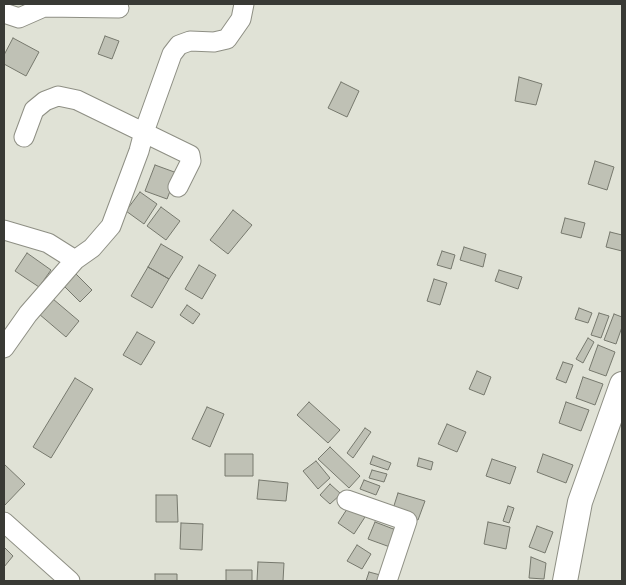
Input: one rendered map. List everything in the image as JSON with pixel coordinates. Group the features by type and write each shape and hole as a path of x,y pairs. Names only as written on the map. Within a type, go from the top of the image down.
{"street":[{"path":"4,348 28,314 75,260 92,248 111,226 172,54 179,45 190,41 214,42 227,39 241,19 244,4"},
{"path":"4,13 19,18 44,7 119,8"},
{"path":"24,136 34,110 45,101 58,96 77,100 190,154 191,161 178,188"},
{"path":"4,230 48,243 75,260"},
{"path":"565,581 580,502 622,384"},
{"path":"348,500 407,521 387,581"},
{"path":"4,522 70,581"}],"building":[{"path":"105,36 119,41 112,59 98,54"},
{"path":"13,38 39,52 26,76 4,64 4,55"},
{"path":"519,77 542,84 536,105 515,101"},
{"path":"341,82 359,91 347,117 328,108"},
{"path":"595,161 614,167 607,190 588,184"},
{"path":"155,165 177,173 167,199 145,191"},
{"path":"140,192 157,204 144,224 126,211"},
{"path":"161,207 180,221 166,240 147,226"},
{"path":"233,210 252,225 228,254 210,240"},
{"path":"565,218 585,223 581,238 561,233"},
{"path":"610,232 622,235 622,251 606,247"},
{"path":"161,244 183,257 169,279 148,267"},
{"path":"464,247 486,254 483,267 460,260"},
{"path":"442,251 455,255 451,269 437,265"},
{"path":"27,253 51,270 39,287 15,271"},
{"path":"199,265 216,275 202,299 185,289"},
{"path":"148,267 169,279 152,308 131,296"},
{"path":"499,270 522,277 518,289 495,281"},
{"path":"73,271 92,290 80,302 61,283"},
{"path":"434,279 447,283 440,305 427,301"},
{"path":"53,299 79,321 66,337 39,314"},
{"path":"187,305 200,314 193,324 180,315"},
{"path":"579,308 592,313 588,323 575,319"},
{"path":"599,313 609,316 601,338 591,335"},
{"path":"614,314 622,317 622,327 616,344 604,340"},
{"path":"137,332 155,342 141,365 123,355"},
{"path":"588,338 594,342 583,363 576,359"},
{"path":"598,345 615,352 606,376 589,370"},
{"path":"563,362 573,365 566,383 556,379"},
{"path":"477,371 491,377 484,395 469,389"},
{"path":"583,377 603,384 595,405 576,398"},
{"path":"75,378 93,389 51,458 33,447"},
{"path":"309,402 340,430 328,443 297,415"},
{"path":"566,402 589,410 581,431 559,423"},
{"path":"207,407 224,414 210,447 192,439"},
{"path":"447,424 466,432 457,452 438,444"},
{"path":"365,428 371,432 353,458 347,453"},
{"path":"330,447 360,476 349,488 318,459"},
{"path":"225,454 253,454 253,476 225,476"},
{"path":"543,454 573,465 566,483 537,472"},
{"path":"373,456 391,463 388,470 370,464"},
{"path":"419,458 433,462 431,470 417,466"},
{"path":"492,459 516,467 510,484 486,476"},
{"path":"316,461 330,478 318,489 303,471"},
{"path":"4,464 25,484 4,506"},
{"path":"372,470 387,474 384,482 369,478"},
{"path":"259,480 288,483 286,501 257,499"},
{"path":"364,480 380,486 376,495 360,489"},
{"path":"330,484 341,494 330,504 320,495"},
{"path":"398,493 425,501 418,520 392,512"},
{"path":"156,495 177,495 178,522 156,522"},
{"path":"349,506 365,517 354,534 338,523"},
{"path":"508,506 514,508 509,523 503,521"},
{"path":"375,522 396,530 390,547 368,539"},
{"path":"488,522 510,527 506,549 484,544"},
{"path":"181,523 203,524 202,550 180,549"},
{"path":"537,526 553,532 545,553 529,547"},
{"path":"357,545 371,554 362,569 347,561"},
{"path":"4,547 13,556 4,567"},
{"path":"531,557 546,563 544,579 529,578"},
{"path":"258,562 284,563 283,581 257,581"},
{"path":"226,570 252,570 252,581 226,581"},
{"path":"369,572 384,576 383,581 366,581"},
{"path":"155,574 177,574 177,581 155,581"}]}
